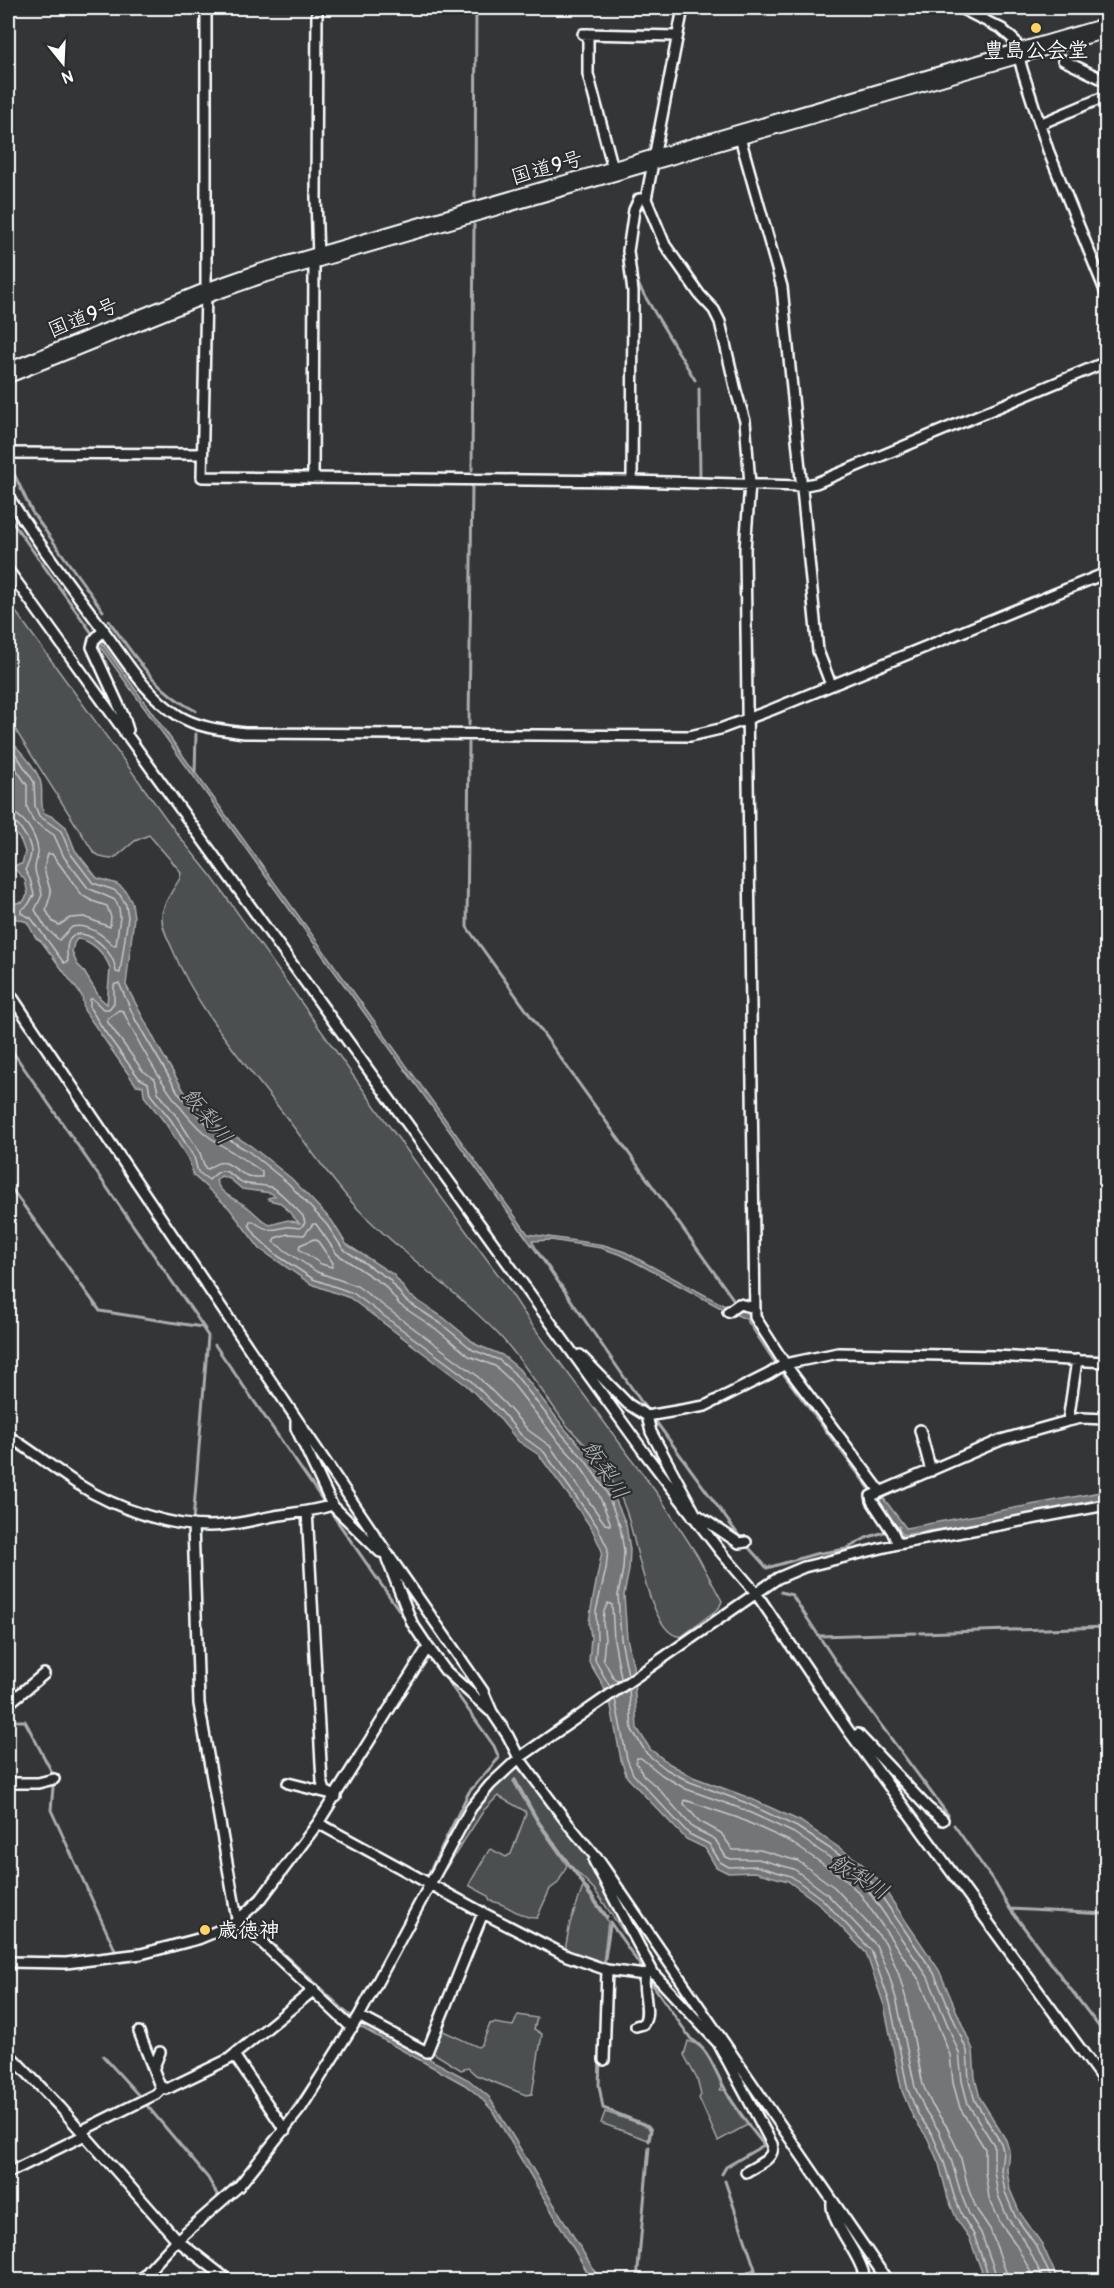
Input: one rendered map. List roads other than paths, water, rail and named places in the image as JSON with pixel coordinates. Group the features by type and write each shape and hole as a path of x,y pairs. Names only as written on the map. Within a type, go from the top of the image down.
{"highway":[{"name":"国道9号","path":"8,373 206,293 316,258 1107,28"}],"street":[{"path":"206,8 206,293 202,477 632,481 801,486 816,483 1107,362"},
{"path":"314,478 317,8"},
{"path":"683,8 646,199 665,245 700,295 714,310 720,322 745,421 750,484 745,549 755,1308 757,1322 782,1366 877,1493"},
{"path":"960,8 1002,29 1015,41 1048,150 1107,292"},
{"path":"614,172 588,74 586,34 676,36"},
{"path":"1063,60 1107,81"},
{"path":"1040,124 1107,96"},
{"path":"739,134 782,286 818,651 831,685"},
{"path":"632,481 633,292 628,251 634,210 639,199 646,199"},
{"path":"8,453 202,454"},
{"path":"8,496 139,680 159,701 188,721 213,729 229,731 308,735 676,737 705,733 831,685 1107,573"},
{"path":"8,570 575,1355 753,1595 848,1730 1107,2084"},
{"path":"104,630 94,640 92,647 124,717 128,729 125,734"},
{"path":"8,991 387,1553 483,1691 492,1712 519,1758 590,1850 887,2280"},
{"path":"733,1307 755,1308"},
{"path":"646,1416 712,1404 782,1366 838,1353 926,1353 1107,1362"},
{"path":"575,1355 581,1356 628,1404 646,1416 651,1432 694,1516 732,1539 745,1543"},
{"path":"1068,1420 1077,1360"},
{"path":"296,1418 296,1428 332,1505 380,1552 387,1553"},
{"path":"898,1544 872,1501 877,1493 931,1472 1001,1440 1068,1420 1107,1419"},
{"path":"920,1430 931,1472"},
{"path":"8,1436 36,1453 77,1484 121,1507 161,1519 193,1525 223,1526 332,1505"},
{"path":"140,2280 177,2240 239,2186 285,2130 326,2071 356,2022 471,1808 490,1785 519,1758 778,1578 804,1567 898,1544 1107,1505"},
{"path":"307,1511 322,1781 324,1788 332,1795"},
{"path":"193,1525 200,1704 237,1918 314,1990 356,2022 427,2052 483,1913"},
{"path":"387,1553 387,1563 412,1623 445,1670 492,1712"},
{"path":"8,1962 66,1963 141,1954 223,1930 261,1899 318,1823 332,1795 428,1647"},
{"path":"8,1704 44,1674"},
{"path":"848,1730 854,1729 928,1809 943,1820"},
{"path":"8,1783 38,1783 54,1779"},
{"path":"288,1783 332,1795"},
{"path":"318,1823 430,1885 567,1956 608,1970 648,1972"},
{"path":"590,1850 648,1972 720,2041 773,2147 771,2157 746,2172"},
{"path":"604,2060 608,1970"},
{"path":"636,2026 642,2024 646,2019 643,1983 648,1972"},
{"path":"162,2087 167,2089 234,2055 314,1990"},
{"path":"139,2032 162,2087"},
{"path":"154,2067 160,2052"},
{"path":"8,2053 83,2133 177,2240 228,2280"},
{"path":"234,2055 285,2130"},
{"path":"8,2174 156,2094 162,2087"},
{"path":"832,2200 833,2212 856,2254 865,2280"}],"water":[{"path":"99,639 528,1234 604,1245 625,1252 727,1307 733,1309 740,1307 750,1316 773,1352 906,1528 1106,1491 1106,1498 988,1522 903,1535 776,1365 746,1319 622,1255 601,1248 551,1240 532,1241 546,1265 96,641"},
{"name":"飯梨川","path":"8,739 37,774 41,784 44,813 66,827 75,850 97,878 117,884 125,890 132,903 134,917 126,985 184,1091 217,1125 251,1146 292,1179 332,1221 346,1244 394,1275 409,1295 444,1318 477,1345 502,1355 519,1369 565,1429 590,1456 611,1489 626,1524 630,1550 624,1595 627,1638 633,1665 637,1728 650,1749 670,1764 693,1777 747,1797 800,1821 860,1862 878,1880 939,1970 973,2050 975,2078 980,2098 1006,2140 1009,2150 1007,2170 1010,2190 1020,2213 1042,2244 1058,2280 985,2280 969,2237 957,2220 948,2198 939,2164 927,2137 913,2117 902,2091 884,2005 866,1953 818,1903 788,1881 755,1872 728,1873 716,1867 705,1848 686,1839 627,1777 621,1760 611,1706 602,1683 589,1662 591,1637 589,1623 602,1551 592,1529 572,1500 539,1455 518,1441 496,1414 466,1385 350,1298 311,1284 260,1249 229,1208 193,1175 189,1160 166,1124 144,1096 143,1086 136,1085 84,1010 82,996 41,941 36,938 27,922 8,916 8,904 23,902 28,894 25,880 14,868 22,864 25,852 21,841 8,822","holes":["77,939 93,945 108,963 110,968 107,1004 100,998 77,964 72,952","221,1176 230,1179 242,1189 271,1193 275,1196 268,1198 269,1200 281,1203 299,1223 288,1220 270,1225 222,1190 216,1181"]},
{"path":"247,1919 348,2013 469,2080 489,2097 600,2280 592,2280 492,2110 479,2096 465,2085 351,2022 244,1921"}],"waterway":[{"path":"475,197 476,8"},
{"path":"472,470 474,225"},
{"path":"635,275 640,288 695,380"},
{"path":"699,389 700,479"},
{"path":"8,461 32,512 103,611"},
{"path":"469,725 472,484"},
{"path":"8,516 94,636"},
{"path":"109,621 157,683 169,694 196,711"},
{"path":"195,773 196,734"},
{"path":"469,743 467,927 736,1303"},
{"path":"8,1045 205,1329"},
{"path":"8,1184 100,1311 202,1327 208,1336 193,1521"},
{"path":"539,1254 649,1413"},
{"path":"215,1345 324,1502"},
{"path":"654,1419 742,1540 767,1568 815,1554 846,1549 866,1538 899,1527"},
{"path":"58,1476 80,1490"},
{"path":"330,1511 408,1623"},
{"path":"781,1592 792,1595 851,1685 948,1815"},
{"path":"920,1633 1106,1627"},
{"path":"819,1636 916,1633"},
{"path":"426,1879 469,1792 499,1758 494,1746 442,1673"},
{"path":"8,1721 25,1721 54,1776 51,1810 116,1952"},
{"path":"515,1780 538,1821 607,1917"},
{"path":"296,1844 317,1816"},
{"path":"954,1825 995,1883 1010,1909 1106,2036"},
{"path":"232,1862 241,1915"},
{"path":"354,2014 423,1886"},
{"path":"241,1910 264,1888"},
{"path":"1010,1909 1106,1914"},
{"path":"610,1922 644,1971"},
{"path":"604,1965 610,1925"},
{"path":"116,1952 148,1948"},
{"path":"648,1978 691,2039 706,2053 732,2101 769,2151"},
{"path":"103,2056 141,2098"},
{"path":"600,2059 599,2085 603,2108 648,2126 651,2130 649,2141"},
{"path":"284,2121 322,2066"},
{"path":"144,2102 208,2178 218,2196"},
{"path":"222,2195 275,2132"},
{"path":"722,2174 726,2167 764,2145"},
{"path":"637,2280 649,2147"},
{"path":"725,2181 755,2269 755,2280"},
{"path":"735,2280 755,2269"}],"place":[{"name":"豊島公会堂","path":"1036,28"},
{"name":"歳徳神","path":"205,1930"}]}
